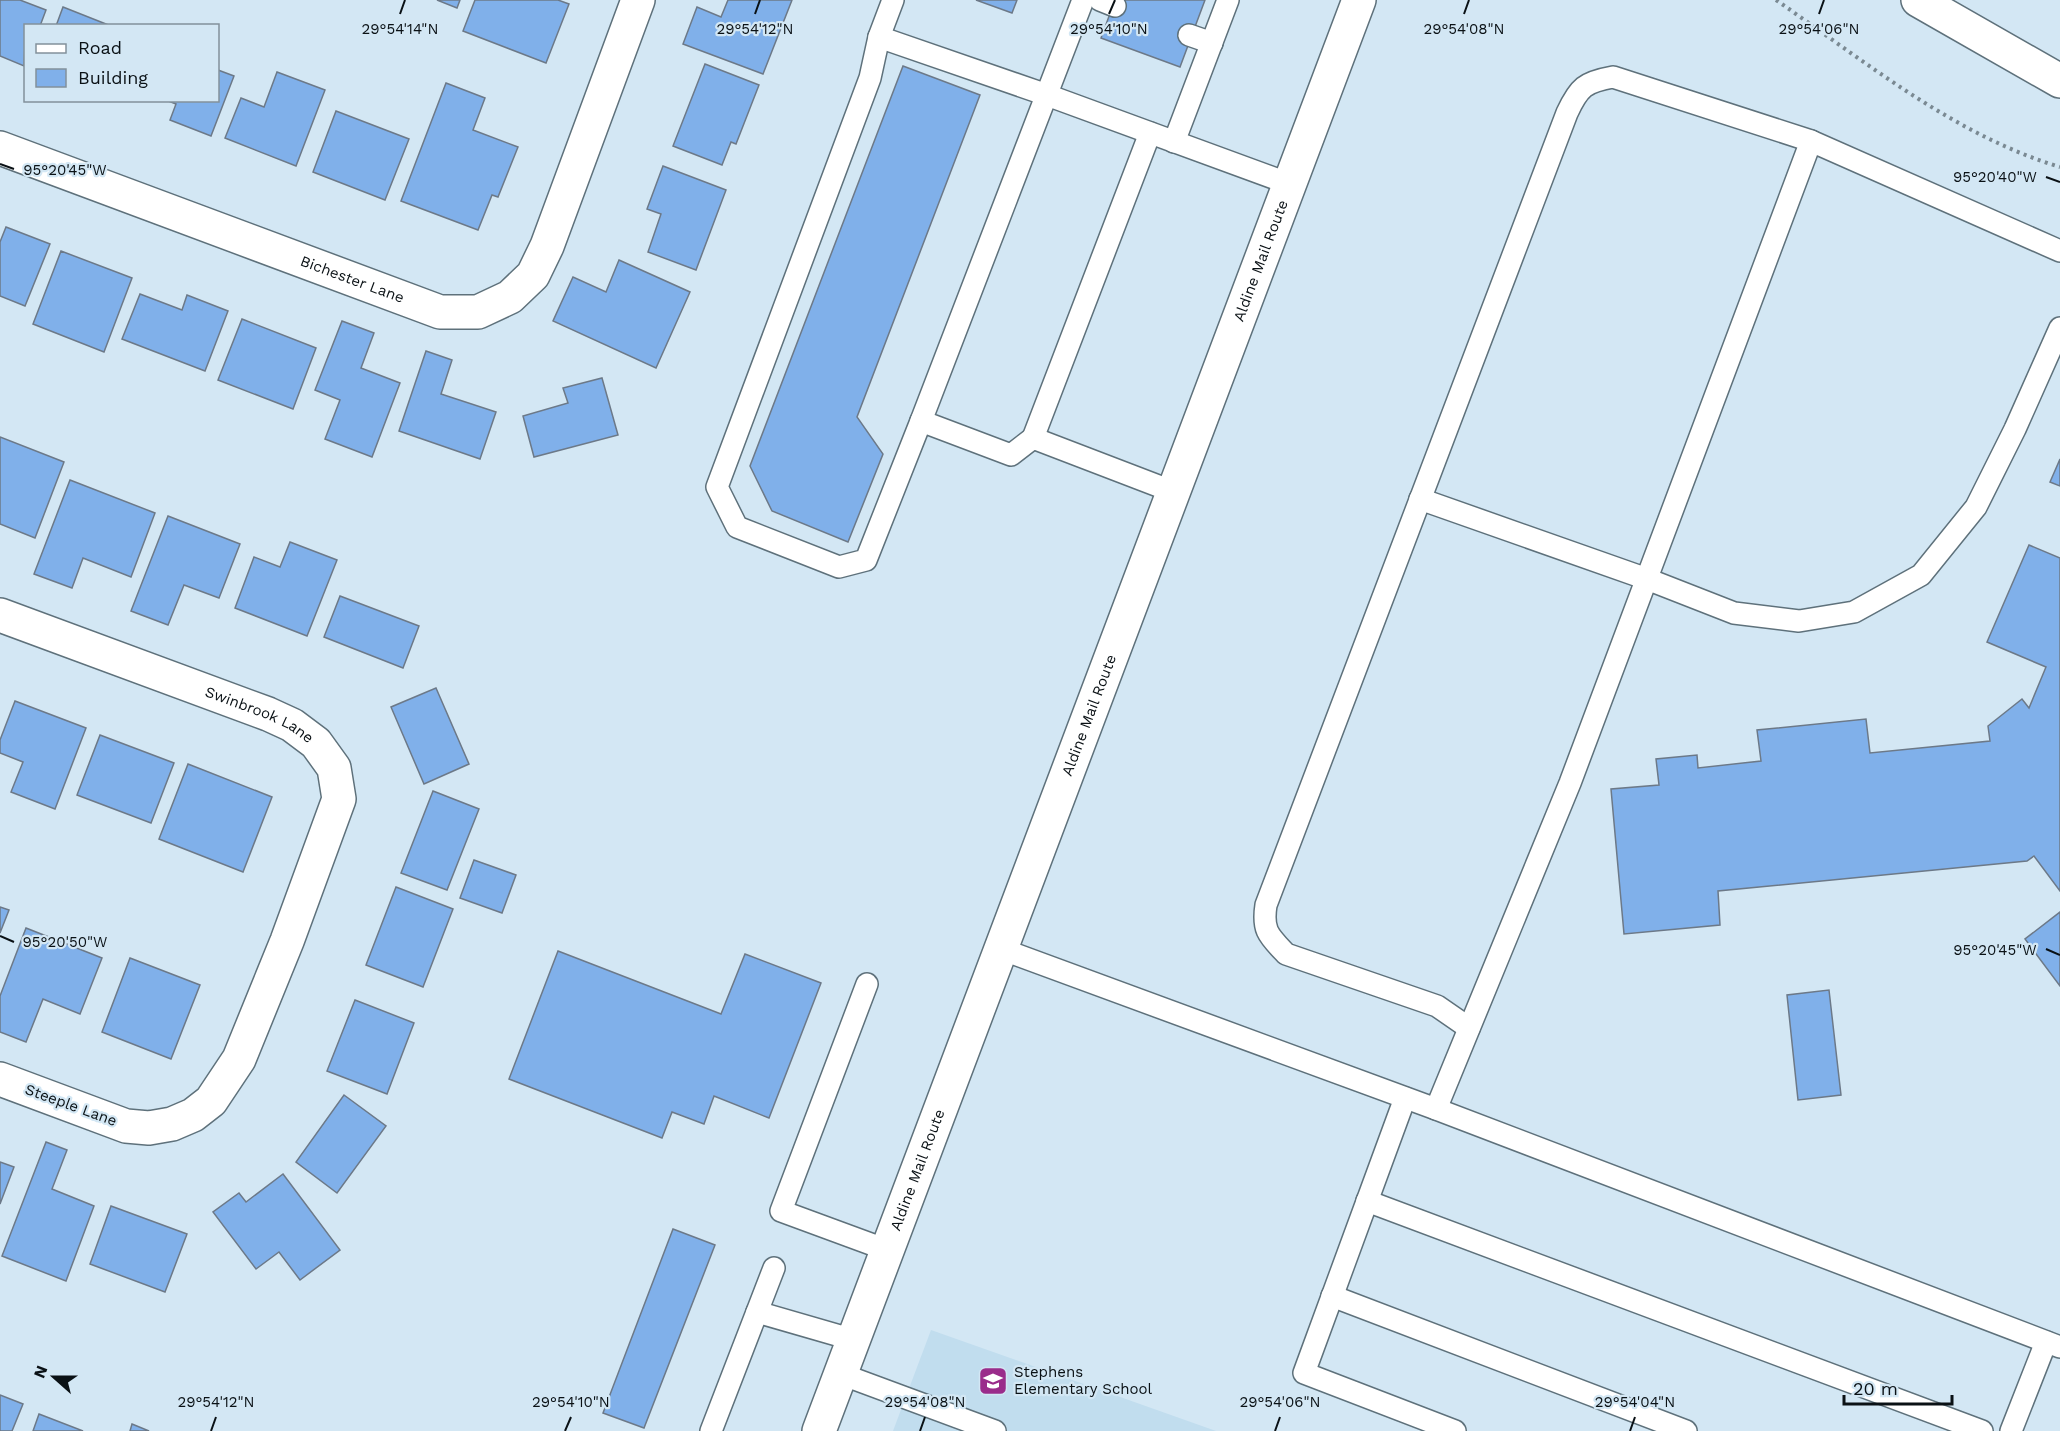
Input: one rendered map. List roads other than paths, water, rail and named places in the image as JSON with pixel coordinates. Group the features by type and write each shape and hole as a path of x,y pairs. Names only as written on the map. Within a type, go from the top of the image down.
{"street":[{"name":"Bichester Lane","path":"0,148 440,312 478,312 510,297 533,275 548,246 638,0"},
{"path":"1918,0 2060,81"},
{"name":"Aldine Mail Route","path":"819,1431 1290,184 1356,1"},
{"name":"Swinbrook Lane","path":"0,615 268,714 292,725 316,743 334,768 339,799 287,941"},
{"name":"Steeple Lane","path":"0,1079 126,1126 149,1128 172,1124 193,1115 211,1101 239,1059 287,941"}],"lane":[{"path":"893,0 879,37 870,78 717,488 737,527 839,567 866,560 1083,0"},
{"path":"1174,142 1228,0"},
{"path":"1190,34 1212,43"},
{"path":"879,37 1047,95 1290,184"},
{"path":"1469,1028 1437,1006 1286,954 1269,936 1264,921 1270,894 1574,96 1591,81 1613,77 1811,141 2060,251"},
{"path":"921,420 1011,455 1033,438 1150,133"},
{"path":"1436,1109 1570,783 1811,141"},
{"path":"1420,500 1647,579 1734,613 1799,621 1854,612 1921,575 1976,507 2015,429 2060,328"},
{"path":"1033,438 1173,492"},
{"path":"1001,949 1436,1109 2053,1345 2012,1431"},
{"path":"867,984 781,1211 887,1250"},
{"path":"1405,1098 1304,1373 1455,1431"},
{"path":"1367,1201 1982,1431"},
{"path":"711,1431 774,1268"},
{"path":"1332,1296 1686,1431"},
{"path":"757,1312 854,1340"},
{"path":"841,1374 995,1431"}],"place":[{"name":"Stephens Elementary School","path":"993,1381"}]}
